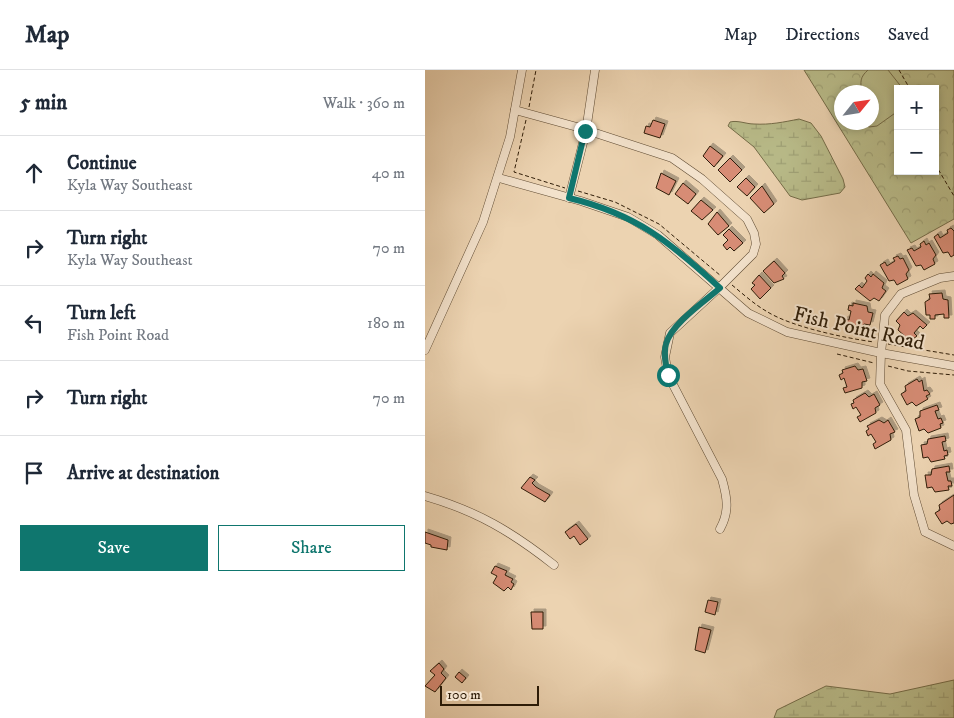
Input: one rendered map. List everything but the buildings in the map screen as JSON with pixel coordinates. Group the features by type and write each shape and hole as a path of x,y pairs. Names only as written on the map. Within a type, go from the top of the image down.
{"street":[{"path":"425,350 483,222 499,178 522,70"},
{"path":"569,198 585,131 595,70"},
{"path":"515,110 672,158 702,179 747,219 754,233 756,244 753,254 720,288 670,333 666,344 665,357 668,375 722,478 728,505 721,529"},
{"name":"Fish Point Road","path":"499,178 628,217 658,235 748,313 787,332 881,353 954,366"},
{"path":"954,276 940,278 901,294 885,315 880,364 880,384 906,430 914,494 925,532 954,546"},
{"path":"425,496 454,504 493,521 523,540 554,566"}],"path":[{"path":"535,70 514,172 615,202 659,224 726,281 767,312 788,321 858,340 954,355"},
{"path":"899,70 908,85"},
{"path":"939,171 954,196"},
{"path":"837,354 908,371 954,375"}],"green space":[{"path":"804,70 954,70 954,219 911,243 841,130 879,130 879,85 834,85 834,119"},
{"path":"868,70 888,70 900,85 894,85 894,114 879,125 879,85 861,85 863,75"},
{"path":"799,119 811,123 821,136 843,179 845,187 840,193 802,200 790,196 754,147 728,126 730,122 766,124"},
{"path":"954,680 954,718 774,718 777,710 826,686 890,694"}],"route":[{"path":"585,131 569,198 628,217 658,235 720,288 670,333 666,344 665,357 668,375"}]}
